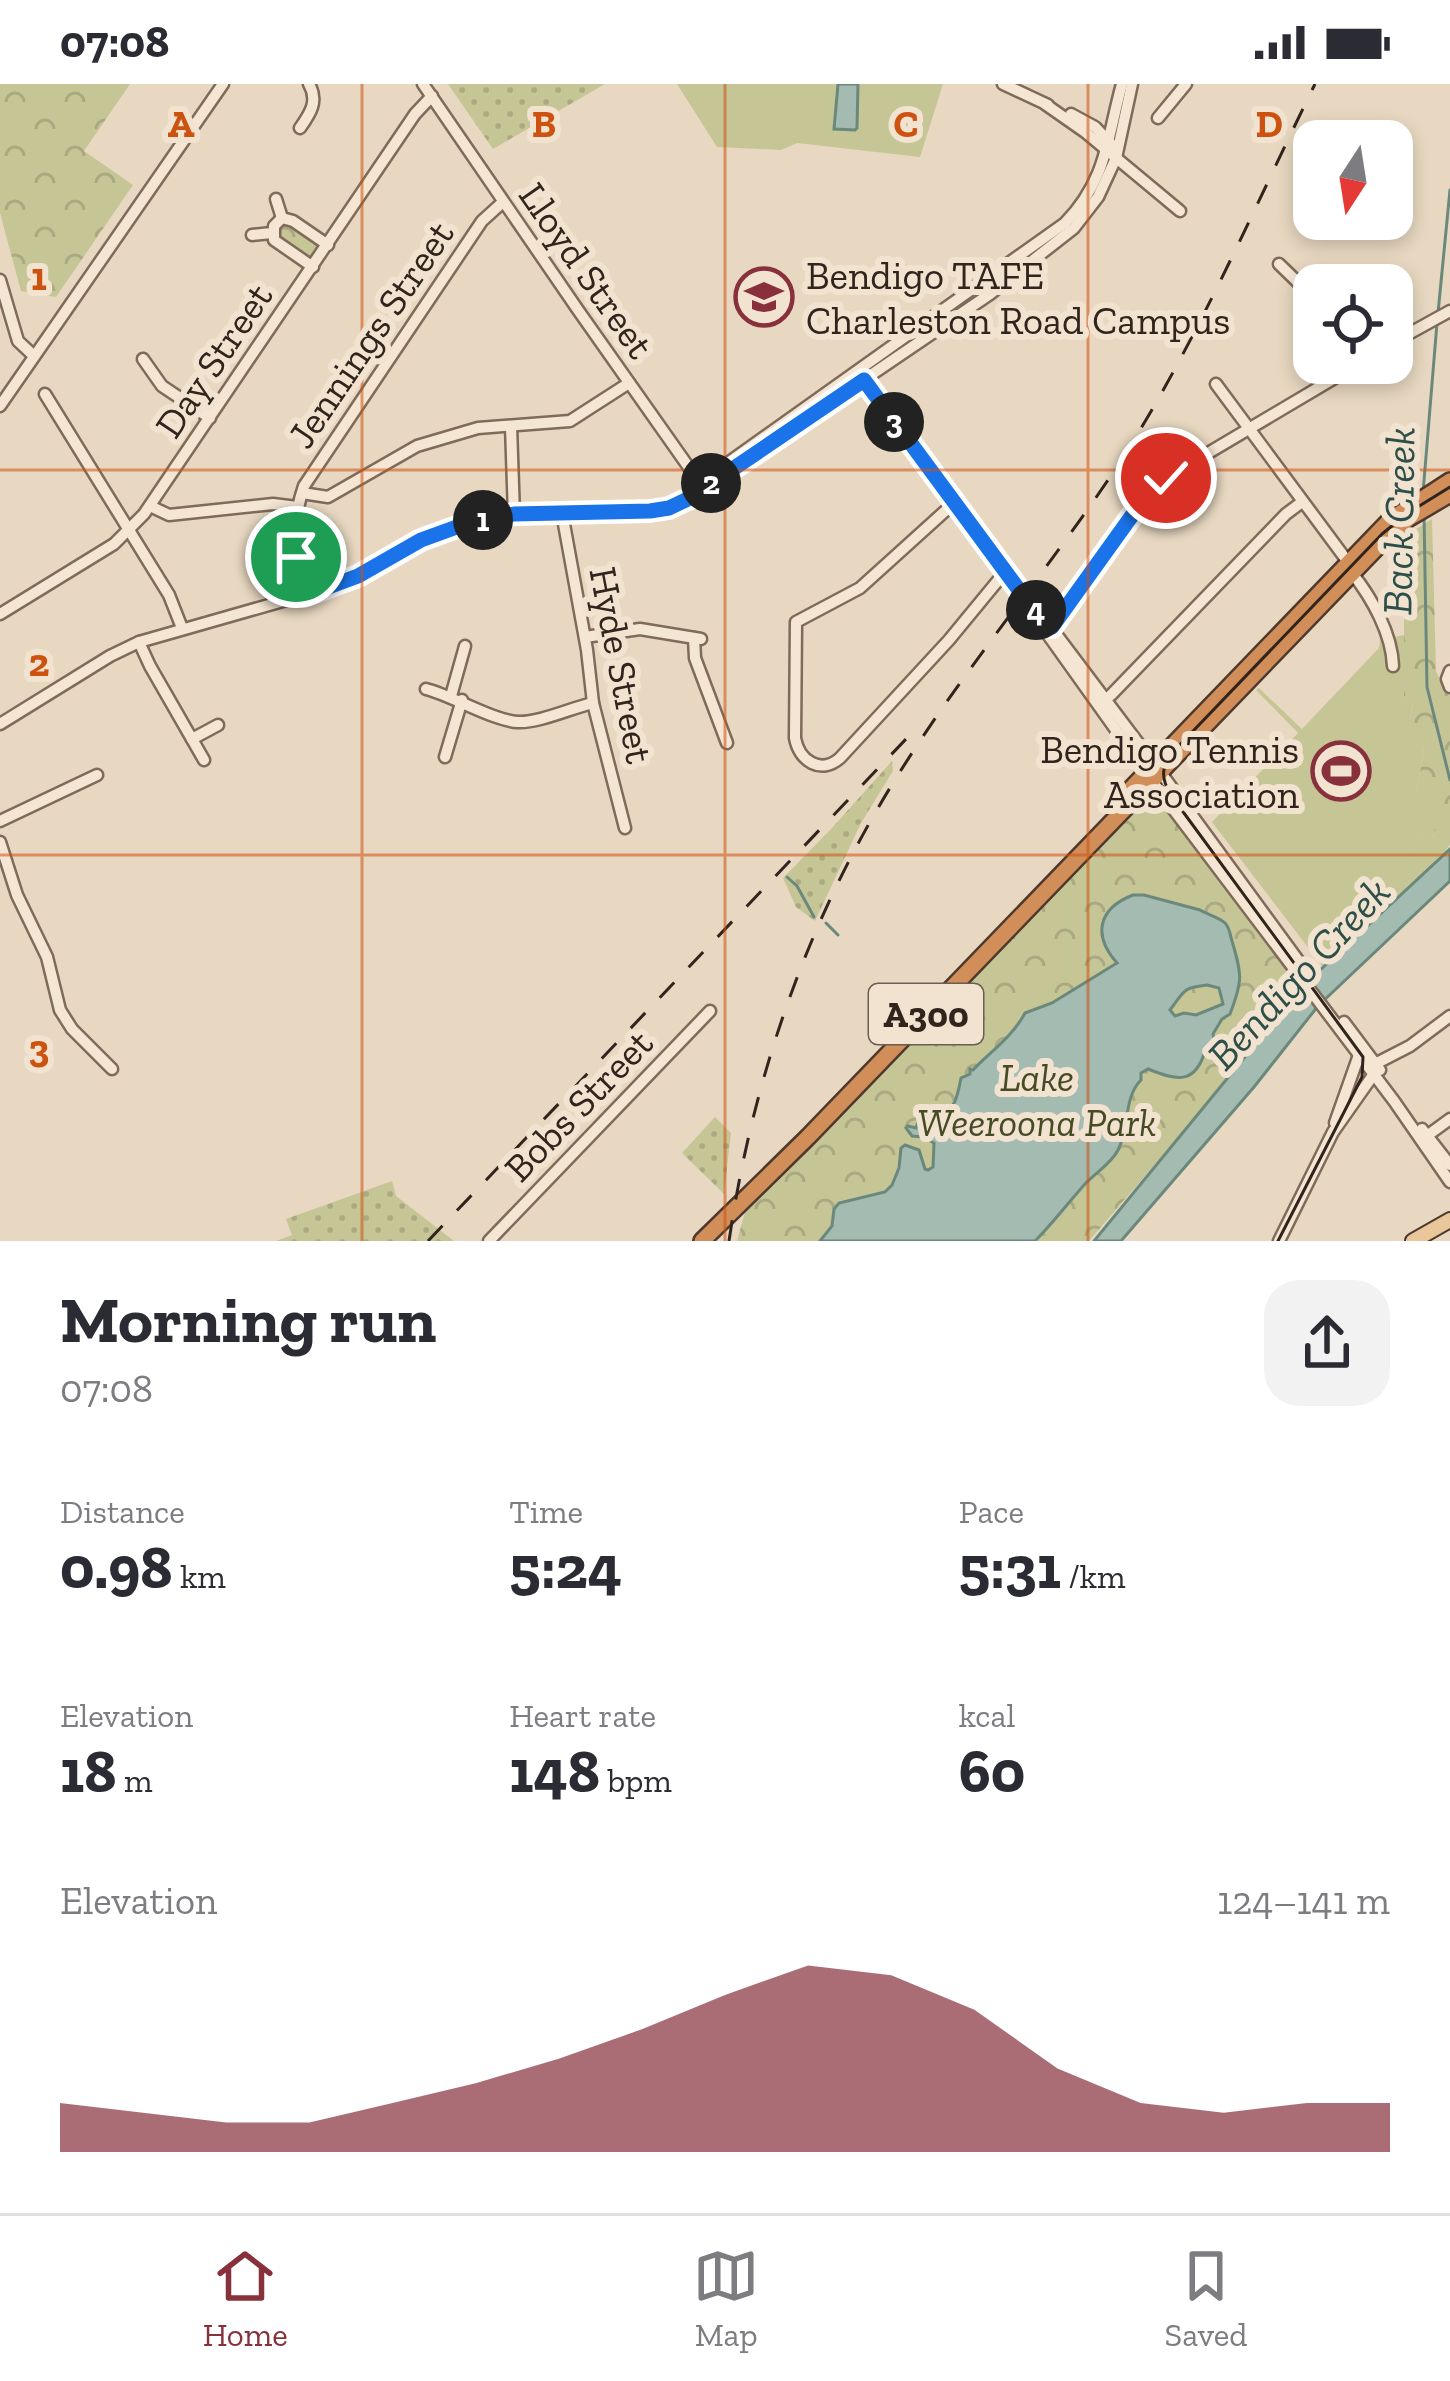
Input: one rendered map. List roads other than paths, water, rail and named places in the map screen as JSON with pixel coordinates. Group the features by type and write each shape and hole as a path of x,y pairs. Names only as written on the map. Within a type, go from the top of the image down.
{"highway":[{"name":"A300","path":"1424,503 1450,481"},
{"name":"A300","path":"704,1241 1350,568 1390,520 1450,494"}],"main road":[{"path":"1412,1241 1450,1220"}],"street":[{"path":"0,406 223,84"},
{"path":"300,128 313,106 309,84"},
{"name":"Lloyd Street","path":"424,84 702,485"},
{"path":"1003,84 1094,127 1113,151"},
{"path":"0,724 139,642 304,596 358,576 432,535 465,524 514,514 669,508 916,336 1059,229 1090,191 1113,151 1132,84"},
{"path":"1158,118 1186,84"},
{"path":"1077,117 1100,118 1120,90"},
{"path":"1113,151 1120,90"},
{"name":"Day Street","path":"0,614 114,544 150,506 432,95"},
{"path":"1045,104 1113,151 1180,211"},
{"path":"276,199 282,218"},
{"name":"Jennings Street","path":"297,507 312,472 482,221 503,202"},
{"path":"282,218 328,245"},
{"path":"282,218 272,233 276,241 313,267"},
{"path":"252,235 272,233"},
{"path":"1279,264 1293,278"},
{"path":"0,280 18,340 34,356"},
{"path":"1413,332 1447,313"},
{"path":"142,359 162,386 210,418"},
{"path":"860,375 1424,1138 1450,1165"},
{"path":"302,493 328,497 417,446 478,428 569,421 629,383"},
{"path":"1216,384 1373,602 1390,640 1393,666"},
{"path":"1049,630 1154,489 1324,384"},
{"path":"45,394 169,595 182,628"},
{"path":"511,426 514,514"},
{"path":"954,502 860,588 795,623 796,744 800,754 829,766 1005,572"},
{"path":"1102,702 1302,502"},
{"path":"150,506 169,515 273,504 297,507 295,544 304,596"},
{"name":"Hyde Street","path":"562,513 593,703 625,828"},
{"path":"585,638 640,629 698,639 695,658 720,736"},
{"path":"139,642 204,760"},
{"path":"444,758 465,646"},
{"path":"424,688 517,722 593,703"},
{"path":"192,739 218,725"},
{"path":"0,820 97,775"},
{"path":"0,842 17,895 47,957 60,1010 112,1069"},
{"path":"1326,1004 1359,1055 1387,1080 1450,1182"},
{"name":"Bobs Street","path":"489,1241 710,1011"},
{"path":"1333,1132 1376,1069 1450,1016"},
{"path":"1387,1080 1410,1046"},
{"path":"1279,1241 1333,1132 1359,1055"},
{"path":"1424,1138 1450,1119"}],"waterway":[{"name":"Back Creek","path":"1438,313 1450,190"},
{"name":"Back Creek","path":"1423,493 1437,323"},
{"name":"Back Creek","path":"1424,514 1427,687 1450,780"},
{"path":"787,877 814,917"},
{"path":"826,923 838,935"}],"tram line":[{"path":"1278,1241 1362,1077 1363,1057 1170,794 1164,767 1173,752 1382,534 1450,487"}],"railway":[{"path":"729,1241 770,1058 837,884 925,734 1097,496 1151,412 1315,84"},
{"path":"428,1241 907,738"}],"place":[{"name":"Bendigo TAFE Charleston Road Campus","path":"764,297"},
{"name":"Bendigo Tennis Association","path":"1341,771"}],"water label":[{"name":"Bendigo Creek","path":"1298,973"}],"park label":[{"name":"Lake Weeroona Park","path":"1037,1100"}]}
